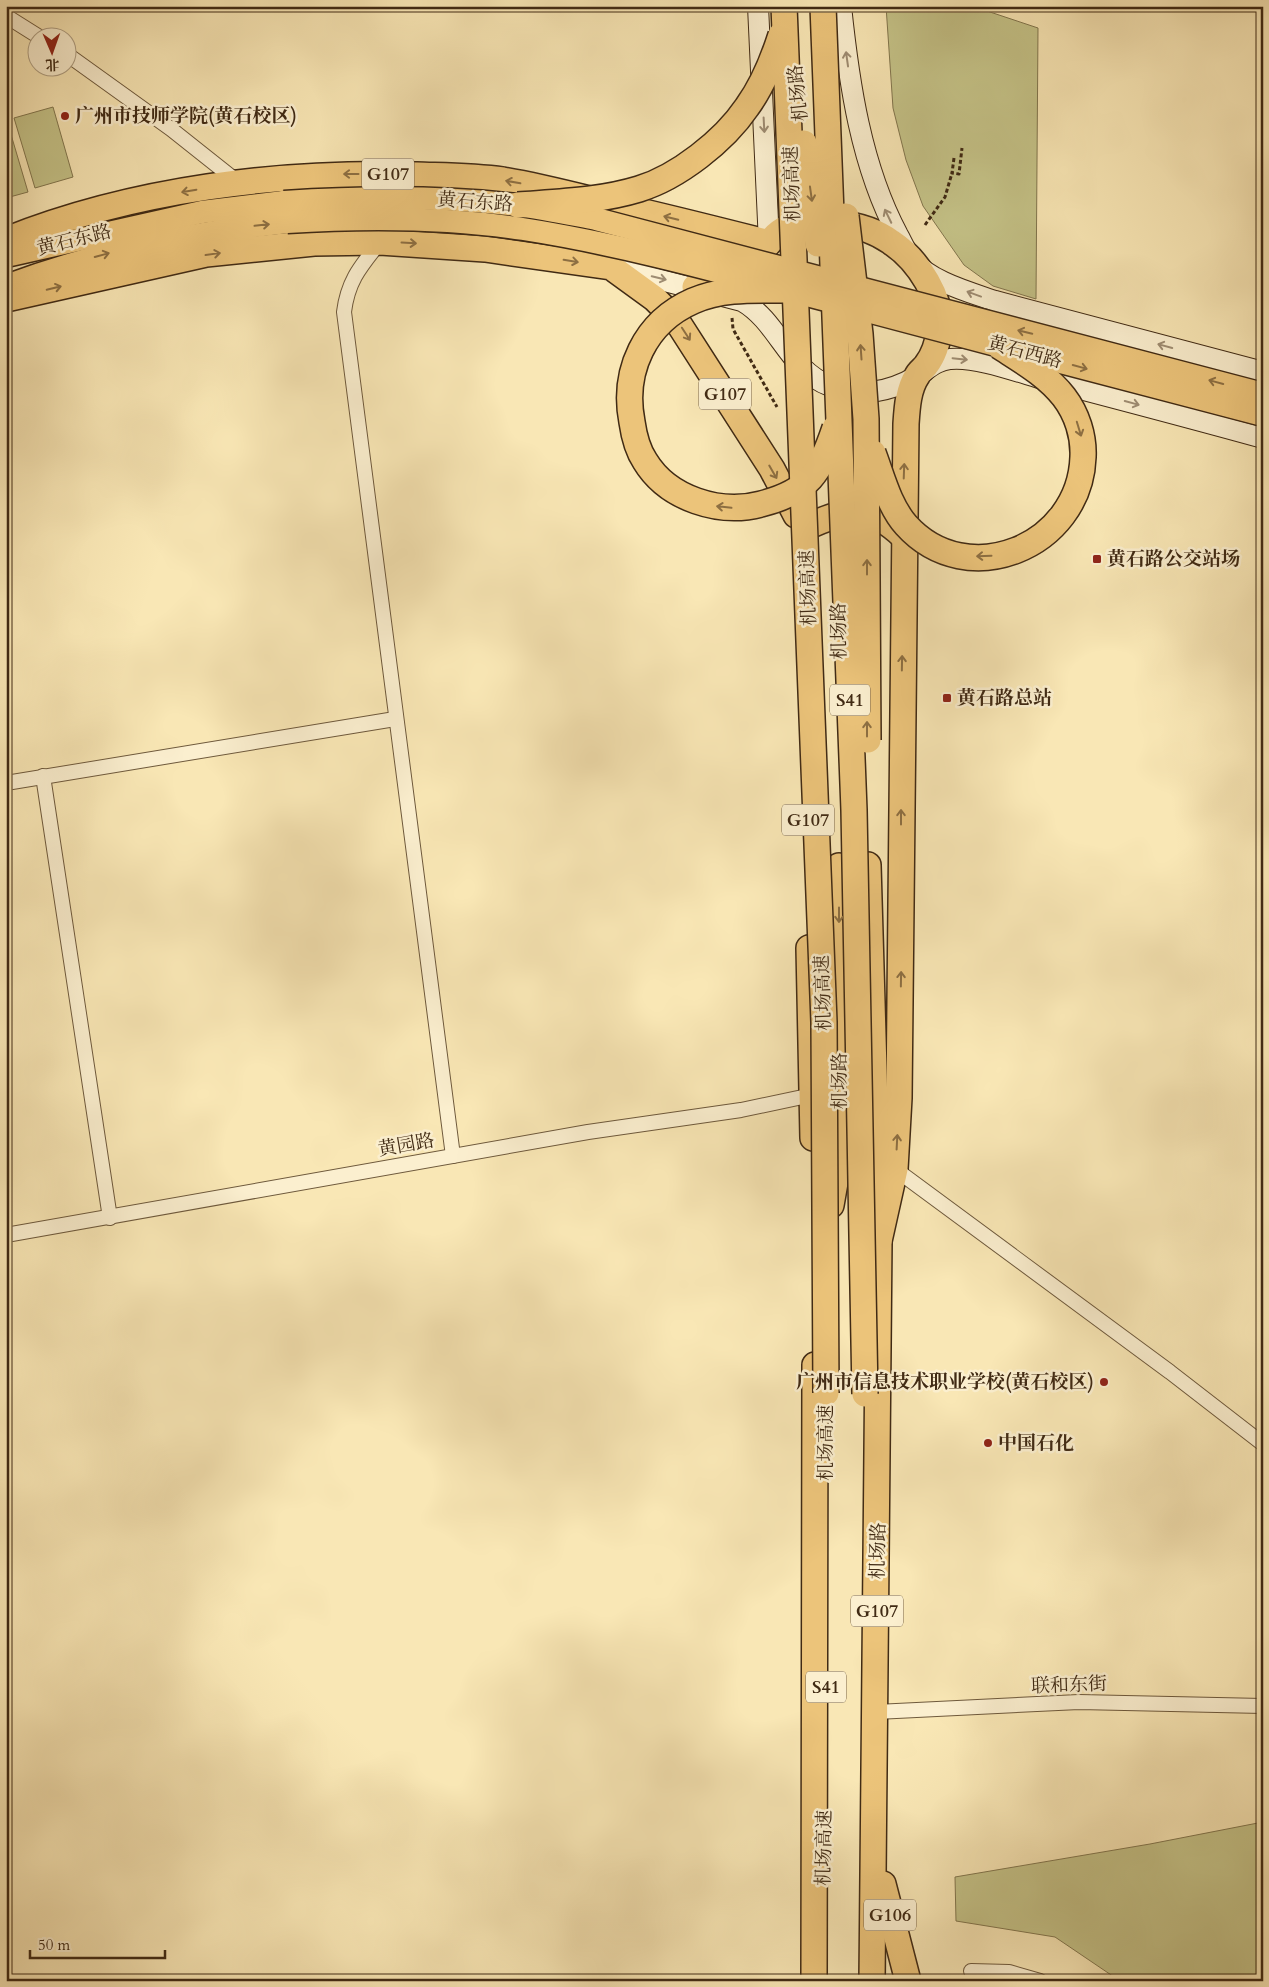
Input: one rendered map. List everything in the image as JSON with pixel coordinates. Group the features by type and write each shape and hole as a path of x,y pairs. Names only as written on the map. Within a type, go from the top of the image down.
{"highway":[{"name":"机场高速","path":"784,6 824,1022 826,1629 823,1981"},
{"path":"518,205 572,201 640,188 668,176 694,160 716,141 746,110 755,96 775,54 790,6"},
{"name":"机场路","path":"790,6 800,110 823,278 836,426 840,690 839,1150 834,1191 815,1255"},
{"name":"机场高速","path":"822,6 854,810 860,1035 865,1394 860,1981"},
{"name":"机场路","path":"822,6 831,98 860,334 866,419 868,865 880,1241 872,1981"},
{"name":"G107","path":"6,240 87,212 239,183 340,174 466,177 502,180 544,188 769,243 777,232 786,226 823,221 838,223 872,232 891,241 911,259 931,290 939,315 939,332 928,364 916,376"},
{"path":"611,267 626,256 630,244 627,221 614,205"},
{"path":"695,287 714,273 722,261 722,248 712,228"},
{"name":"G107","path":"6,299 206,254 314,243 380,242 485,248 611,267 655,299 677,321 772,469 807,536"},
{"path":"789,280 724,292 694,301 669,315 647,338 634,361 629,388 636,442 645,462 679,493 722,508 747,508 776,501 798,490 813,476 825,459 836,426"},
{"path":"866,419 872,449 892,503 905,524 917,536 944,551 975,557 1009,553 1031,544 1053,529 1072,504 1082,472 1081,433 1074,413 1054,385 1039,372 999,346"},
{"name":"机场路","path":"880,1241 895,1169 899,1098 906,424 908,404 916,376"},
{"path":"807,536 835,515 863,512 876,515 904,537"},
{"name":"机场路","path":"807,536 815,1255 814,1981"},
{"name":"G106","path":"874,1848 908,1981"}],"main road":[{"path":"758,6 769,243 764,257 759,291 761,305 773,330"},
{"path":"841,6 851,84 871,168 886,212 911,259 935,277 954,287 995,301 1263,372"},
{"name":"黄石东路","path":"6,256 202,212 286,212 401,198 518,205 629,227 789,280"},
{"name":"黄石东路","path":"6,286 72,263 121,250 202,234 286,212 341,219 457,221 521,228 789,280"},
{"path":"611,267 731,297 751,306 773,330 803,370 831,387 860,393 879,392 916,376 931,366 950,358 974,361 1263,438"},
{"name":"黄石西路","path":"789,280 999,346 1263,415"},
{"name":"黄石西路","path":"789,280 1263,394"},
{"path":"1044,379 1043,363 1045,353 1062,320"},
{"path":"803,370 807,536"}],"street":[{"path":"6,16 28,30"},
{"path":"78,62 171,128 239,183"},
{"path":"380,242 356,271 346,291 344,312 395,719 453,1156"},
{"path":"6,783 395,719"},
{"path":"43,776 110,1218"},
{"name":"黄园路","path":"6,1235 588,1132 741,1110 812,1094"},
{"path":"895,1169 1170,1372 1263,1444"},
{"name":"联和东街","path":"876,1712 1079,1702 1263,1706"},
{"path":"971,1971 1009,1972 1040,1981"}],"path":[{"path":"952,172 959,174 962,148"},
{"path":"925,225 946,197 954,158"},
{"path":"731,297 733,329 783,418 804,419"}],"shaded area":[{"path":"886,6 972,6 1038,28 1036,299 993,286 964,265 923,206 906,160 893,108"},
{"path":"53,107 73,177 35,188 14,118"},
{"path":"6,122 28,192 6,198"},
{"path":"1263,1822 1263,1981 1120,1981 1055,1937 956,1921 955,1877 1150,1844"}],"place":[{"name":"广州市技师学院(黄石校区)","path":"65,116"},
{"name":"黄石路公交站场","path":"1097,559"},
{"name":"黄石路总站","path":"947,698"},
{"name":"广州市信息技术职业学校(黄石校区)","path":"1104,1382"},
{"name":"中国石化","path":"988,1443"}]}
